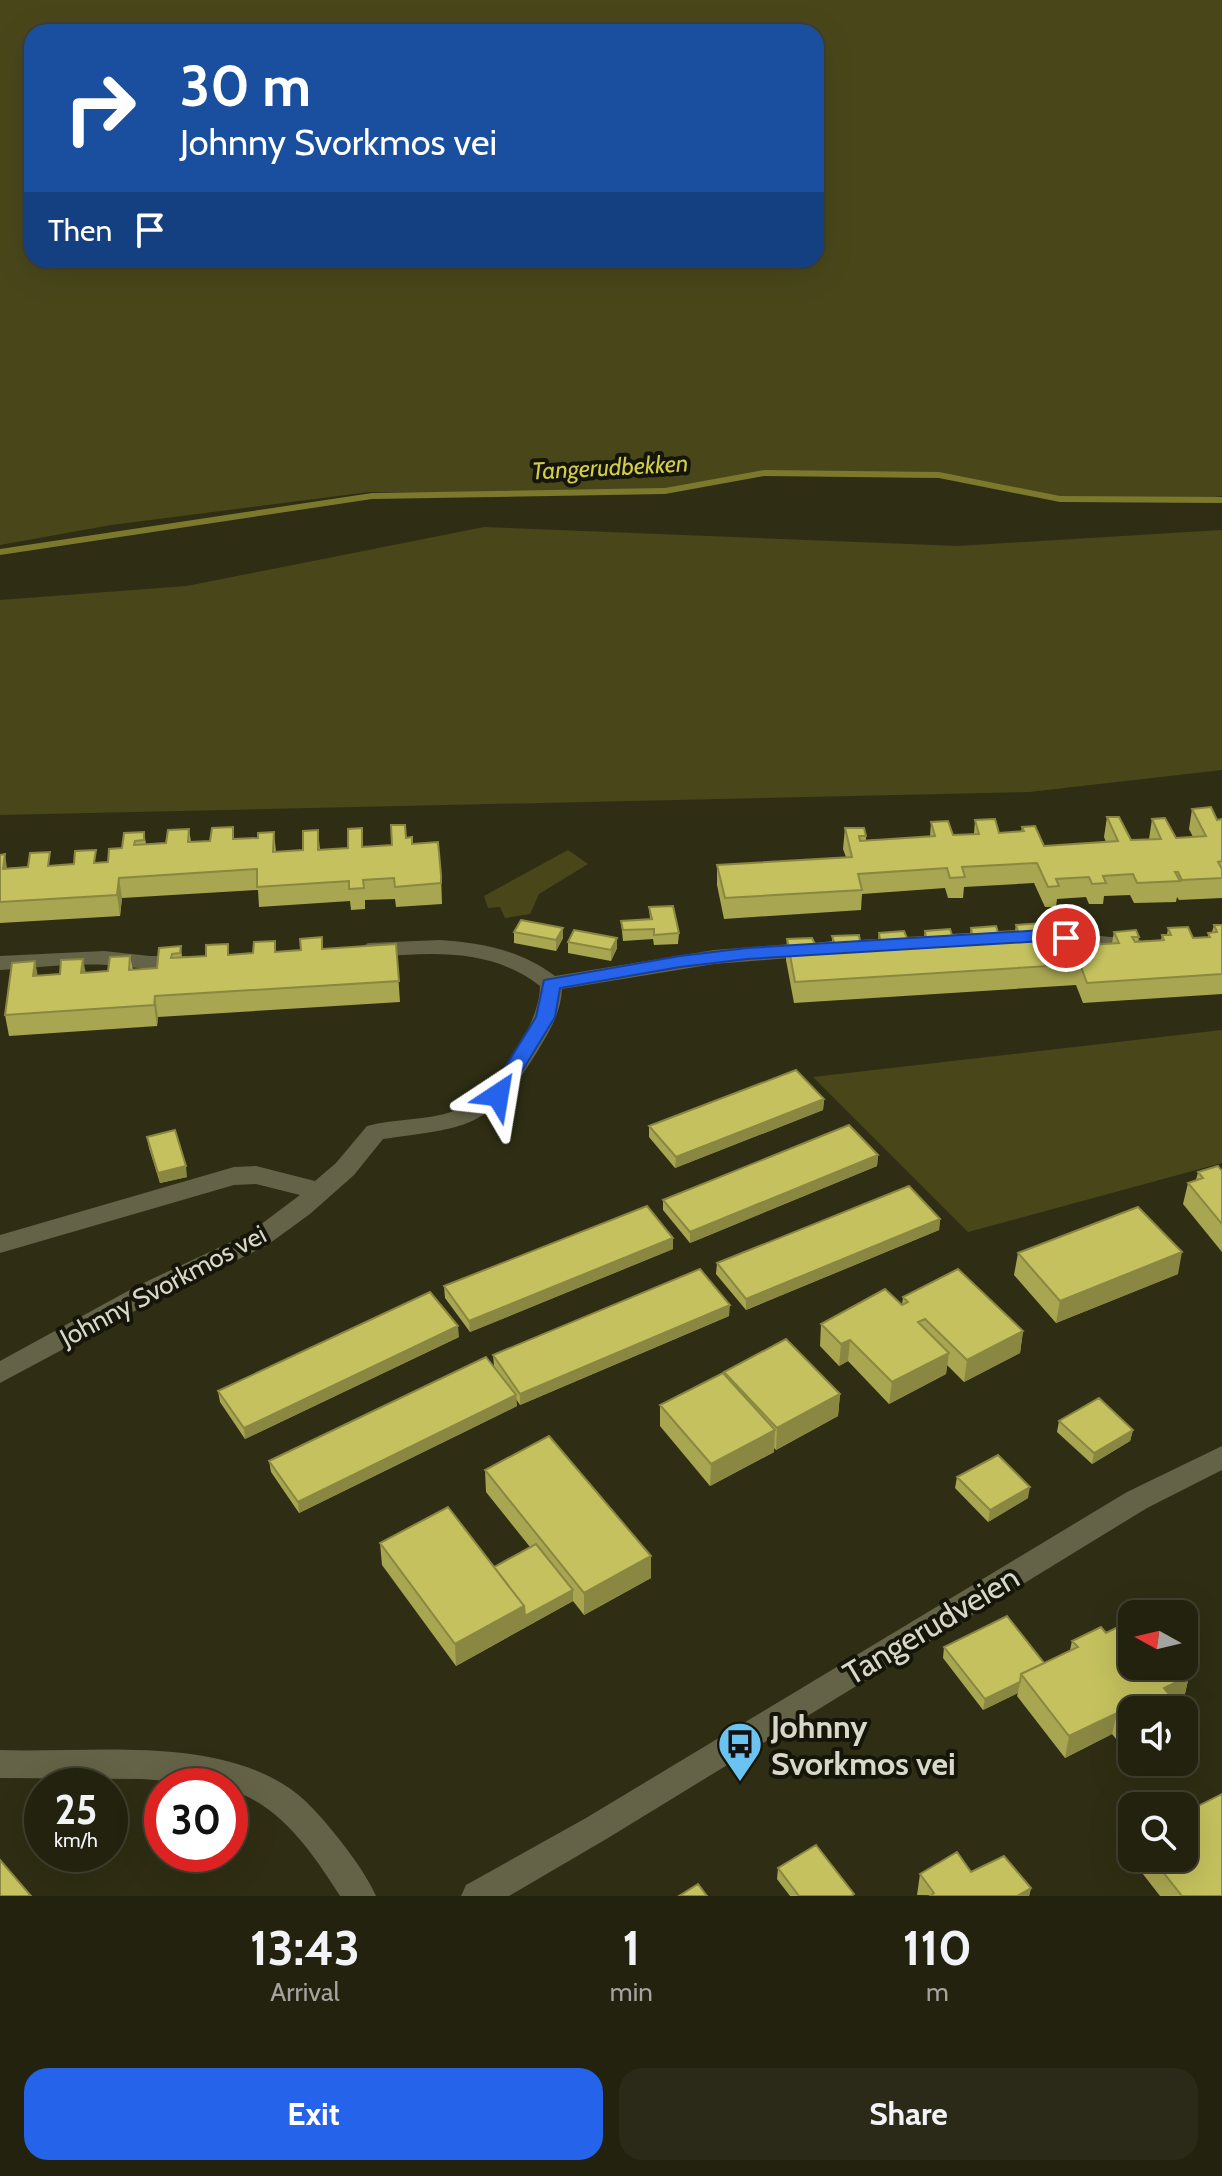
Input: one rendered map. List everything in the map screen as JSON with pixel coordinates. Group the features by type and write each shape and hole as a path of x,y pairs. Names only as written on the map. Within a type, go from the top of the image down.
{"street":[{"path":"1014,937 1044,935 1110,944 1152,942"},
{"path":"344,951 454,947 518,962 540,973 551,984 714,957 837,948"},
{"path":"0,963 104,958 150,963 209,959"},
{"name":"Johnny Svorkmos vei","path":"0,1373 146,1293 257,1240 345,1169 376,1132 462,1119 483,1108 498,1095 545,1017 552,994 551,984"},
{"path":"0,1244 234,1176 256,1175 319,1191"},
{"name":"Tangerudveien","path":"478,1896 597,1828 1137,1500 1222,1457"},
{"path":"0,1764 172,1768 241,1779 270,1792 301,1818 331,1853 359,1896"}],"shaded area":[{"path":"0,0 1222,0 1222,496 1195,500 1057,496 940,478 763,475 666,493 369,492 111,525 0,545"},
{"path":"484,527 958,546 1222,530 1222,770 1029,792 0,815 0,600 187,586"},
{"path":"568,850 588,864 539,894 530,914 505,918 500,907 488,908 484,896"},
{"path":"1222,1030 1222,1163 968,1232 813,1077"}],"building":[{"path":"1211,807 1217,820 1222,819 1222,861 1218,862 1222,878 1182,880 1175,872 1180,881 1137,883 1133,874 1103,876 1106,883 1092,884 1089,877 1056,879 1059,886 1048,887 1037,863 962,867 965,877 950,878 947,868 858,874 862,890 725,898 717,865 852,857 845,828 864,828 866,836 859,836 860,841 935,836 931,822 948,821 953,835 979,834 975,820 995,819 999,833 1024,831 1022,827 1035,826 1044,846 1118,841 1107,817 1119,817 1131,840 1161,839 1152,819 1165,818 1176,838 1206,836 1192,809"},
{"path":"391,825 405,825 406,838 412,837 412,844 438,842 441,883 395,887 394,878 363,880 364,888 349,889 349,881 257,887 257,869 119,878 117,895 0,902 0,855 5,854 3,869 28,867 30,853 50,852 48,866 74,864 75,851 96,850 94,863 108,862 109,849 122,848 124,833 144,832 144,840 135,841 134,845 166,843 168,830 189,829 188,842 210,841 212,828 233,827 233,839 258,838 258,833 274,832 273,852 303,850 303,831 318,830 318,850 348,848 348,829 362,828 362,847 392,845"},
{"path":"673,906 679,933 654,935 654,929 623,930 621,921 652,919 649,907"},
{"path":"521,920 563,928 556,940 514,932"},
{"path":"1042,923 1044,929 1064,928 1072,946 1119,943 1114,932 1136,930 1139,937 1132,937 1135,942 1164,940 1162,935 1171,935 1168,928 1188,927 1193,938 1210,937 1208,933 1217,932 1214,925 1222,925 1222,974 1087,983 1080,964 795,982 787,939 812,938 815,944 834,942 832,936 859,935 860,941 880,940 879,933 904,931 907,938 926,937 925,931 950,929 952,935 972,934 971,928 996,926 998,932 1018,931 1016,925"},
{"path":"574,930 617,938 611,950 568,942"},
{"path":"322,937 322,949 396,944 399,981 155,996 154,1005 5,1015 12,963 35,961 33,976 60,974 61,960 83,959 81,973 108,971 110,957 130,956 129,970 157,968 159,948 181,946 180,953 172,954 171,958 206,956 206,945 228,944 228,955 253,953 254,942 275,941 275,952 301,950 300,939"},
{"path":"796,1070 824,1099 676,1157 649,1126"},
{"path":"849,1125 878,1155 690,1232 663,1200"},
{"path":"175,1130 186,1166 158,1173 147,1137"},
{"path":"1218,1166 1222,1171 1222,1224 1188,1183 1203,1178 1198,1172"},
{"path":"909,1186 940,1219 746,1299 717,1263"},
{"path":"647,1206 673,1238 469,1321 444,1286"},
{"path":"1138,1207 1182,1252 1060,1301 1018,1253"},
{"path":"700,1269 730,1305 520,1394 493,1355"},
{"path":"958,1269 1023,1331 967,1360 925,1319 918,1322 949,1353 892,1382 850,1340 841,1344 821,1324 885,1289 902,1305 908,1302 903,1297"},
{"path":"430,1292 458,1326 244,1428 218,1391"},
{"path":"786,1339 840,1394 777,1428 724,1372"},
{"path":"486,1357 516,1395 298,1502 269,1461"},
{"path":"723,1373 775,1430 711,1464 660,1405"},
{"path":"1099,1398 1133,1430 1094,1453 1059,1421"},
{"path":"549,1436 651,1556 584,1593 485,1470"},
{"path":"998,1455 1030,1487 990,1510 957,1477"},
{"path":"448,1507 524,1606 455,1644 380,1543"},
{"path":"536,1544 573,1590 525,1616 524,1606 494,1567"},
{"path":"1007,1616 1044,1663 1021,1674 1020,1682 985,1699 944,1647"},
{"path":"1101,1627 1106,1633 1118,1627 1118,1680 1181,1680 1164,1688 1171,1696 1118,1696 1118,1714 1069,1736 1021,1674 1078,1647 1072,1641"},
{"path":"1222,1794 1222,1896 1182,1896 1163,1872 1198,1872 1198,1806"},
{"path":"816,1845 854,1894 799,1896 778,1868"},
{"path":"957,1852 971,1872 1004,1856 1031,1888 1017,1896 930,1896 934,1893 920,1874"},
{"path":"0,1860 31,1896 0,1896"},
{"path":"698,1884 707,1896 679,1896"}],"waterway":[{"name":"Tangerudbekken","path":"0,552 372,496 665,491 764,473 939,475 1060,499 1222,500"}],"place":[{"name":"Johnny Svorkmos vei","path":"740,1783"}],"route":[{"path":"498,1095 545,1017 552,994 551,984 680,961 747,953 1044,935 1066,938"}]}
